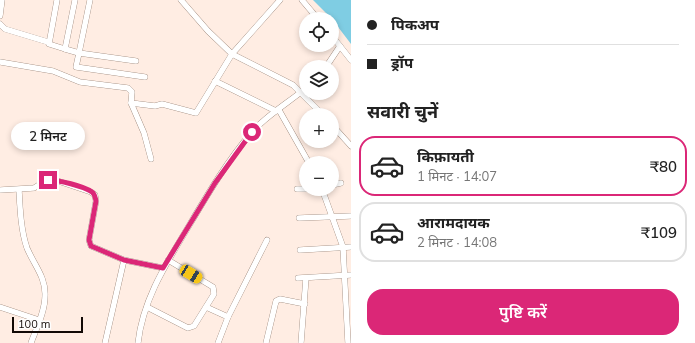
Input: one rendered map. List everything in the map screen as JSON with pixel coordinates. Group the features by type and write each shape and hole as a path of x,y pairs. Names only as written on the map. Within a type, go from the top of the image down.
{"street":[{"path":"0,16 2,0"},
{"path":"48,42 56,0"},
{"path":"65,49 75,0"},
{"path":"90,0 80,53 75,65 77,68 146,77"},
{"path":"181,0 208,31 232,54 299,87"},
{"path":"131,103 155,106 162,104 196,113 214,81 232,54 280,0"},
{"path":"302,0 312,12"},
{"path":"0,24 5,29 48,42 51,46 80,53 136,61"},
{"path":"331,60 340,46 351,60"},
{"path":"0,62 53,71 80,82 128,88 132,92 131,103 144,133 151,159"},
{"path":"214,81 277,110 305,156"},
{"path":"138,343 148,307 163,268 223,171 252,132 277,110 299,94"},
{"path":"312,100 318,108"},
{"path":"339,133 351,146"},
{"path":"0,190 34,188 42,183 55,180 91,192 95,195 96,201 89,240 91,246 124,260 163,268"},
{"path":"18,190 27,248 44,280 45,296 31,343"},
{"path":"325,196 342,247 348,306 348,343"},
{"path":"299,218 351,216"},
{"path":"218,343 228,317 267,240"},
{"path":"300,250 351,247"},
{"path":"105,343 124,260"},
{"path":"148,307 188,328 194,326 214,294 213,287 168,260"},
{"path":"298,278 351,275"},
{"path":"301,343 306,278"},
{"path":"266,343 276,301 280,299 305,304"},
{"path":"0,307 39,320"},
{"path":"206,307 228,317"}],"water":[{"path":"313,0 351,0 351,44 339,28 339,12 325,12"}],"route":[{"path":"48,180 71,184 95,195 96,201 89,240 91,246 124,260 163,268 215,183 252,132"}]}
